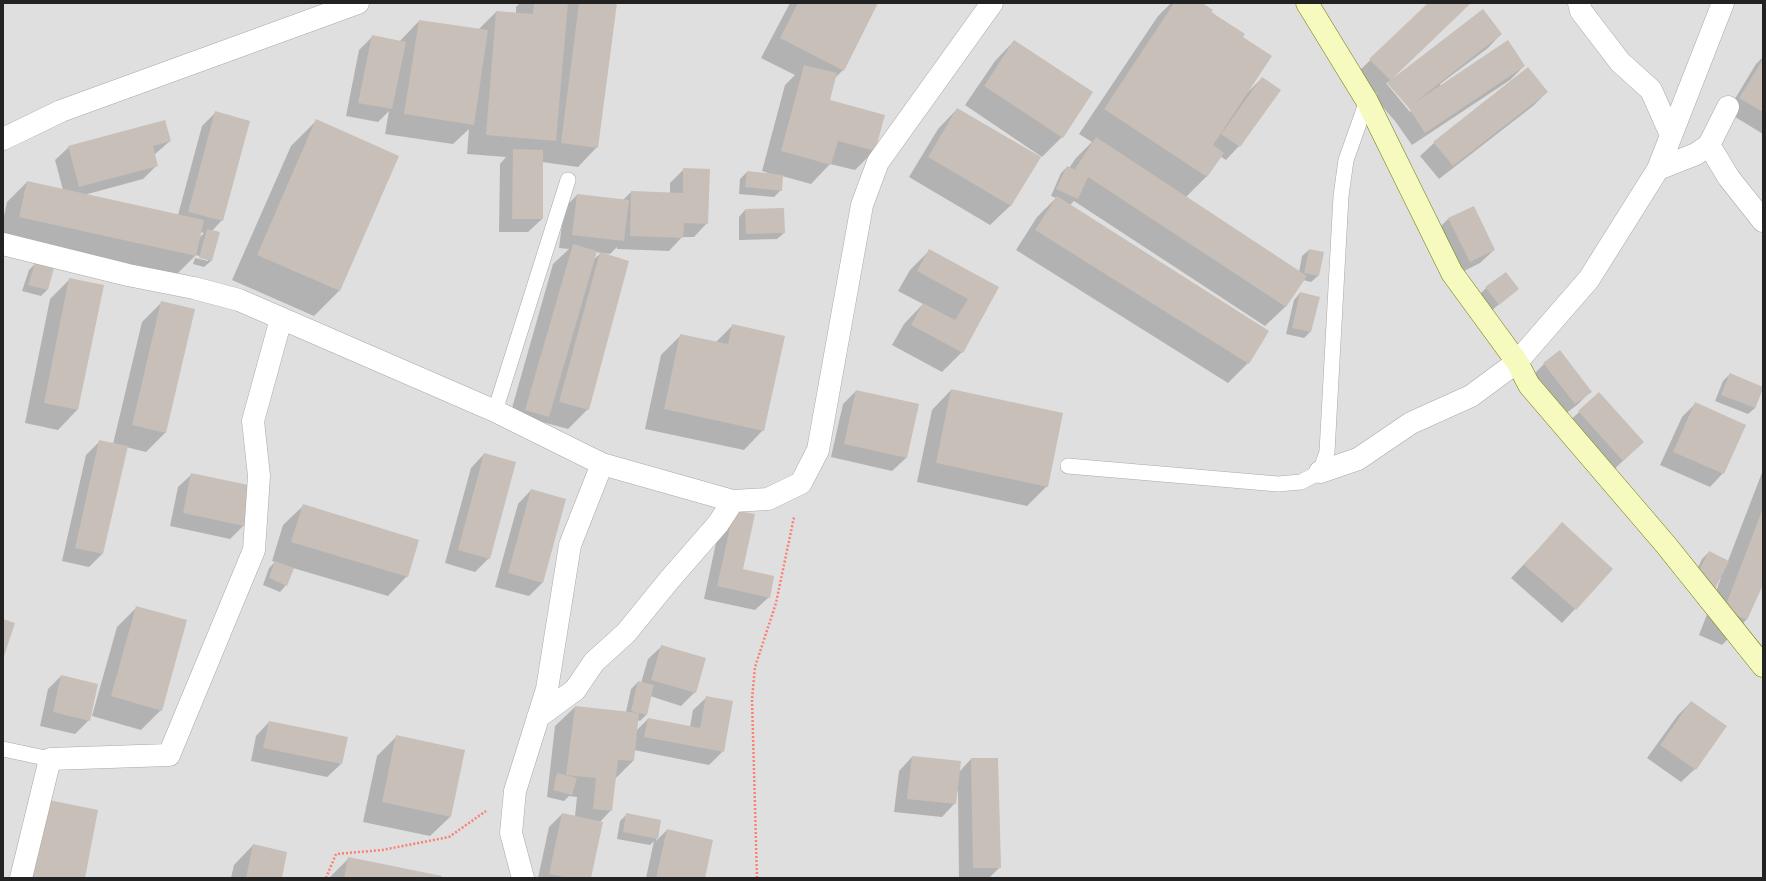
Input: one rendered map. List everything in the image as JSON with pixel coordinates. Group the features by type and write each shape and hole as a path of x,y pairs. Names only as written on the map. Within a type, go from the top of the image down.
{"street":[{"path":"3,139 61,111 358,3"},
{"path":"3,244 128,275 194,288 239,300 495,411 602,464 733,501 768,499 801,483 818,450 862,205 878,162 992,3"},
{"path":"1307,3 1367,101 1452,273 1517,362 1529,385 1666,545 1763,666"},
{"path":"1579,3 1582,11 1620,62 1651,90 1671,135"},
{"path":"1320,472 1358,459 1411,423 1472,396 1517,362 1589,279 1658,169 1723,3"},
{"path":"1658,169 1696,154 1709,145 1728,107"},
{"path":"1709,145 1729,178 1763,221"},
{"path":"21,878 50,760 169,755 254,550 259,476 253,421 281,318"},
{"path":"523,878 511,833 515,791 547,689 570,545 602,464"},
{"path":"538,717 575,690 594,662 626,633 670,579 718,524 733,501"}],"lane":[{"path":"1068,466 1278,484 1301,482 1320,472 1327,452 1341,196 1346,160 1367,101"},
{"path":"495,411 568,180"},
{"path":"3,749 50,760"}],"path":[{"path":"757,878 752,699 755,667 776,603 801,483"},
{"path":"326,878 336,854 382,850 449,837 515,791"}],"shaded area":[{"path":"3,3 1763,3 1763,878 3,878"}],"building":[{"path":"534,3 568,3 556,141 486,135 496,11 533,14"},
{"path":"579,3 617,3 598,148 561,143"},
{"path":"798,3 878,3 844,71 780,38"},
{"path":"1174,3 1202,3 1213,10 1211,12 1245,34 1243,37 1272,56 1213,145 1224,153 1207,177 1104,109"},
{"path":"1428,3 1471,3 1392,79 1483,9 1502,34 1414,103 1508,40 1525,66 1425,133 1408,107 1387,83 1390,80 1369,59"},
{"path":"419,20 488,30 474,125 404,114"},
{"path":"372,35 406,42 392,109 358,103"},
{"path":"1014,40 1093,92 1063,138 984,86"},
{"path":"1763,59 1763,112 1739,98"},
{"path":"804,65 837,73 830,100 885,115 875,151 838,141 831,165 781,151"},
{"path":"1528,67 1548,92 1453,166 1433,142"},
{"path":"1262,77 1281,90 1240,147 1221,134"},
{"path":"957,108 1041,157 1011,206 928,157"},
{"path":"215,111 250,121 223,221 188,212"},
{"path":"316,119 399,156 340,291 257,255"},
{"path":"165,120 171,141 153,146 158,166 79,187 68,146"},
{"path":"1096,137 1307,276 1286,307 1088,177 1078,199 1056,189 1067,166 1078,171 1075,169"},
{"path":"513,149 543,150 543,219 512,219"},
{"path":"683,168 710,169 708,224 684,223 683,238 630,236 631,191 683,193"},
{"path":"747,171 783,175 782,191 745,187"},
{"path":"27,181 204,220 196,256 19,217"},
{"path":"577,194 629,200 624,241 572,235"},
{"path":"1057,196 1269,331 1249,364 1035,230"},
{"path":"1474,206 1495,250 1470,262 1448,218"},
{"path":"784,208 785,233 746,234 745,209"},
{"path":"207,229 220,232 212,261 199,258"},
{"path":"573,244 597,251 549,417 525,410"},
{"path":"929,249 999,287 963,353 911,325 923,303 955,320 968,299 917,271"},
{"path":"1309,249 1324,252 1319,276 1304,273"},
{"path":"600,252 629,261 589,410 559,402"},
{"path":"35,263 54,268 48,290 28,285"},
{"path":"1506,272 1519,289 1499,305 1485,287"},
{"path":"69,278 104,285 78,410 44,403"},
{"path":"1300,292 1320,297 1311,332 1292,328"},
{"path":"161,301 195,309 166,433 132,425"},
{"path":"732,324 785,336 764,431 664,409 680,334 728,344"},
{"path":"1560,350 1592,392 1575,404 1543,363"},
{"path":"1730,373 1763,387 1755,408 1721,395"},
{"path":"951,389 1063,413 1048,487 936,463"},
{"path":"856,390 919,404 907,458 844,444"},
{"path":"1599,392 1644,442 1623,461 1578,411"},
{"path":"1695,402 1746,425 1724,474 1673,452"},
{"path":"99,440 128,446 103,554 75,548"},
{"path":"484,453 516,462 490,559 458,550"},
{"path":"191,473 253,486 244,526 183,513"},
{"path":"531,489 566,499 543,583 508,573"},
{"path":"303,504 419,540 408,577 291,542"},
{"path":"1763,508 1763,585 1747,620 1724,610"},
{"path":"734,510 755,514 743,569 774,576 770,598 717,586"},
{"path":"1562,522 1613,569 1576,610 1524,565"},
{"path":"1709,551 1729,561 1714,591 1694,581"},
{"path":"275,561 294,568 287,586 269,578"},
{"path":"136,606 187,620 162,711 111,696"},
{"path":"3,619 15,623 3,659"},
{"path":"661,645 706,658 696,693 651,680"},
{"path":"61,675 98,684 90,721 53,712"},
{"path":"638,681 654,685 647,715 631,711"},
{"path":"706,696 733,701 724,752 644,737 648,718 700,728"},
{"path":"1691,701 1727,726 1696,770 1660,745"},
{"path":"575,706 639,713 634,761 618,760 612,811 593,809 596,778 566,775"},
{"path":"269,721 348,737 342,764 263,748"},
{"path":"396,735 465,750 451,817 382,802"},
{"path":"912,756 961,761 956,804 907,799"},
{"path":"971,758 998,758 1001,868 973,868"},
{"path":"557,773 577,778 572,795 553,790"},
{"path":"44,799 98,810 85,878 29,878"},
{"path":"562,813 603,822 591,878 568,878 549,874"},
{"path":"626,813 661,820 658,839 623,832"},
{"path":"667,829 713,840 705,878 656,878"},
{"path":"253,844 287,852 282,878 246,878"},
{"path":"348,857 442,876 441,878 344,878"}]}
